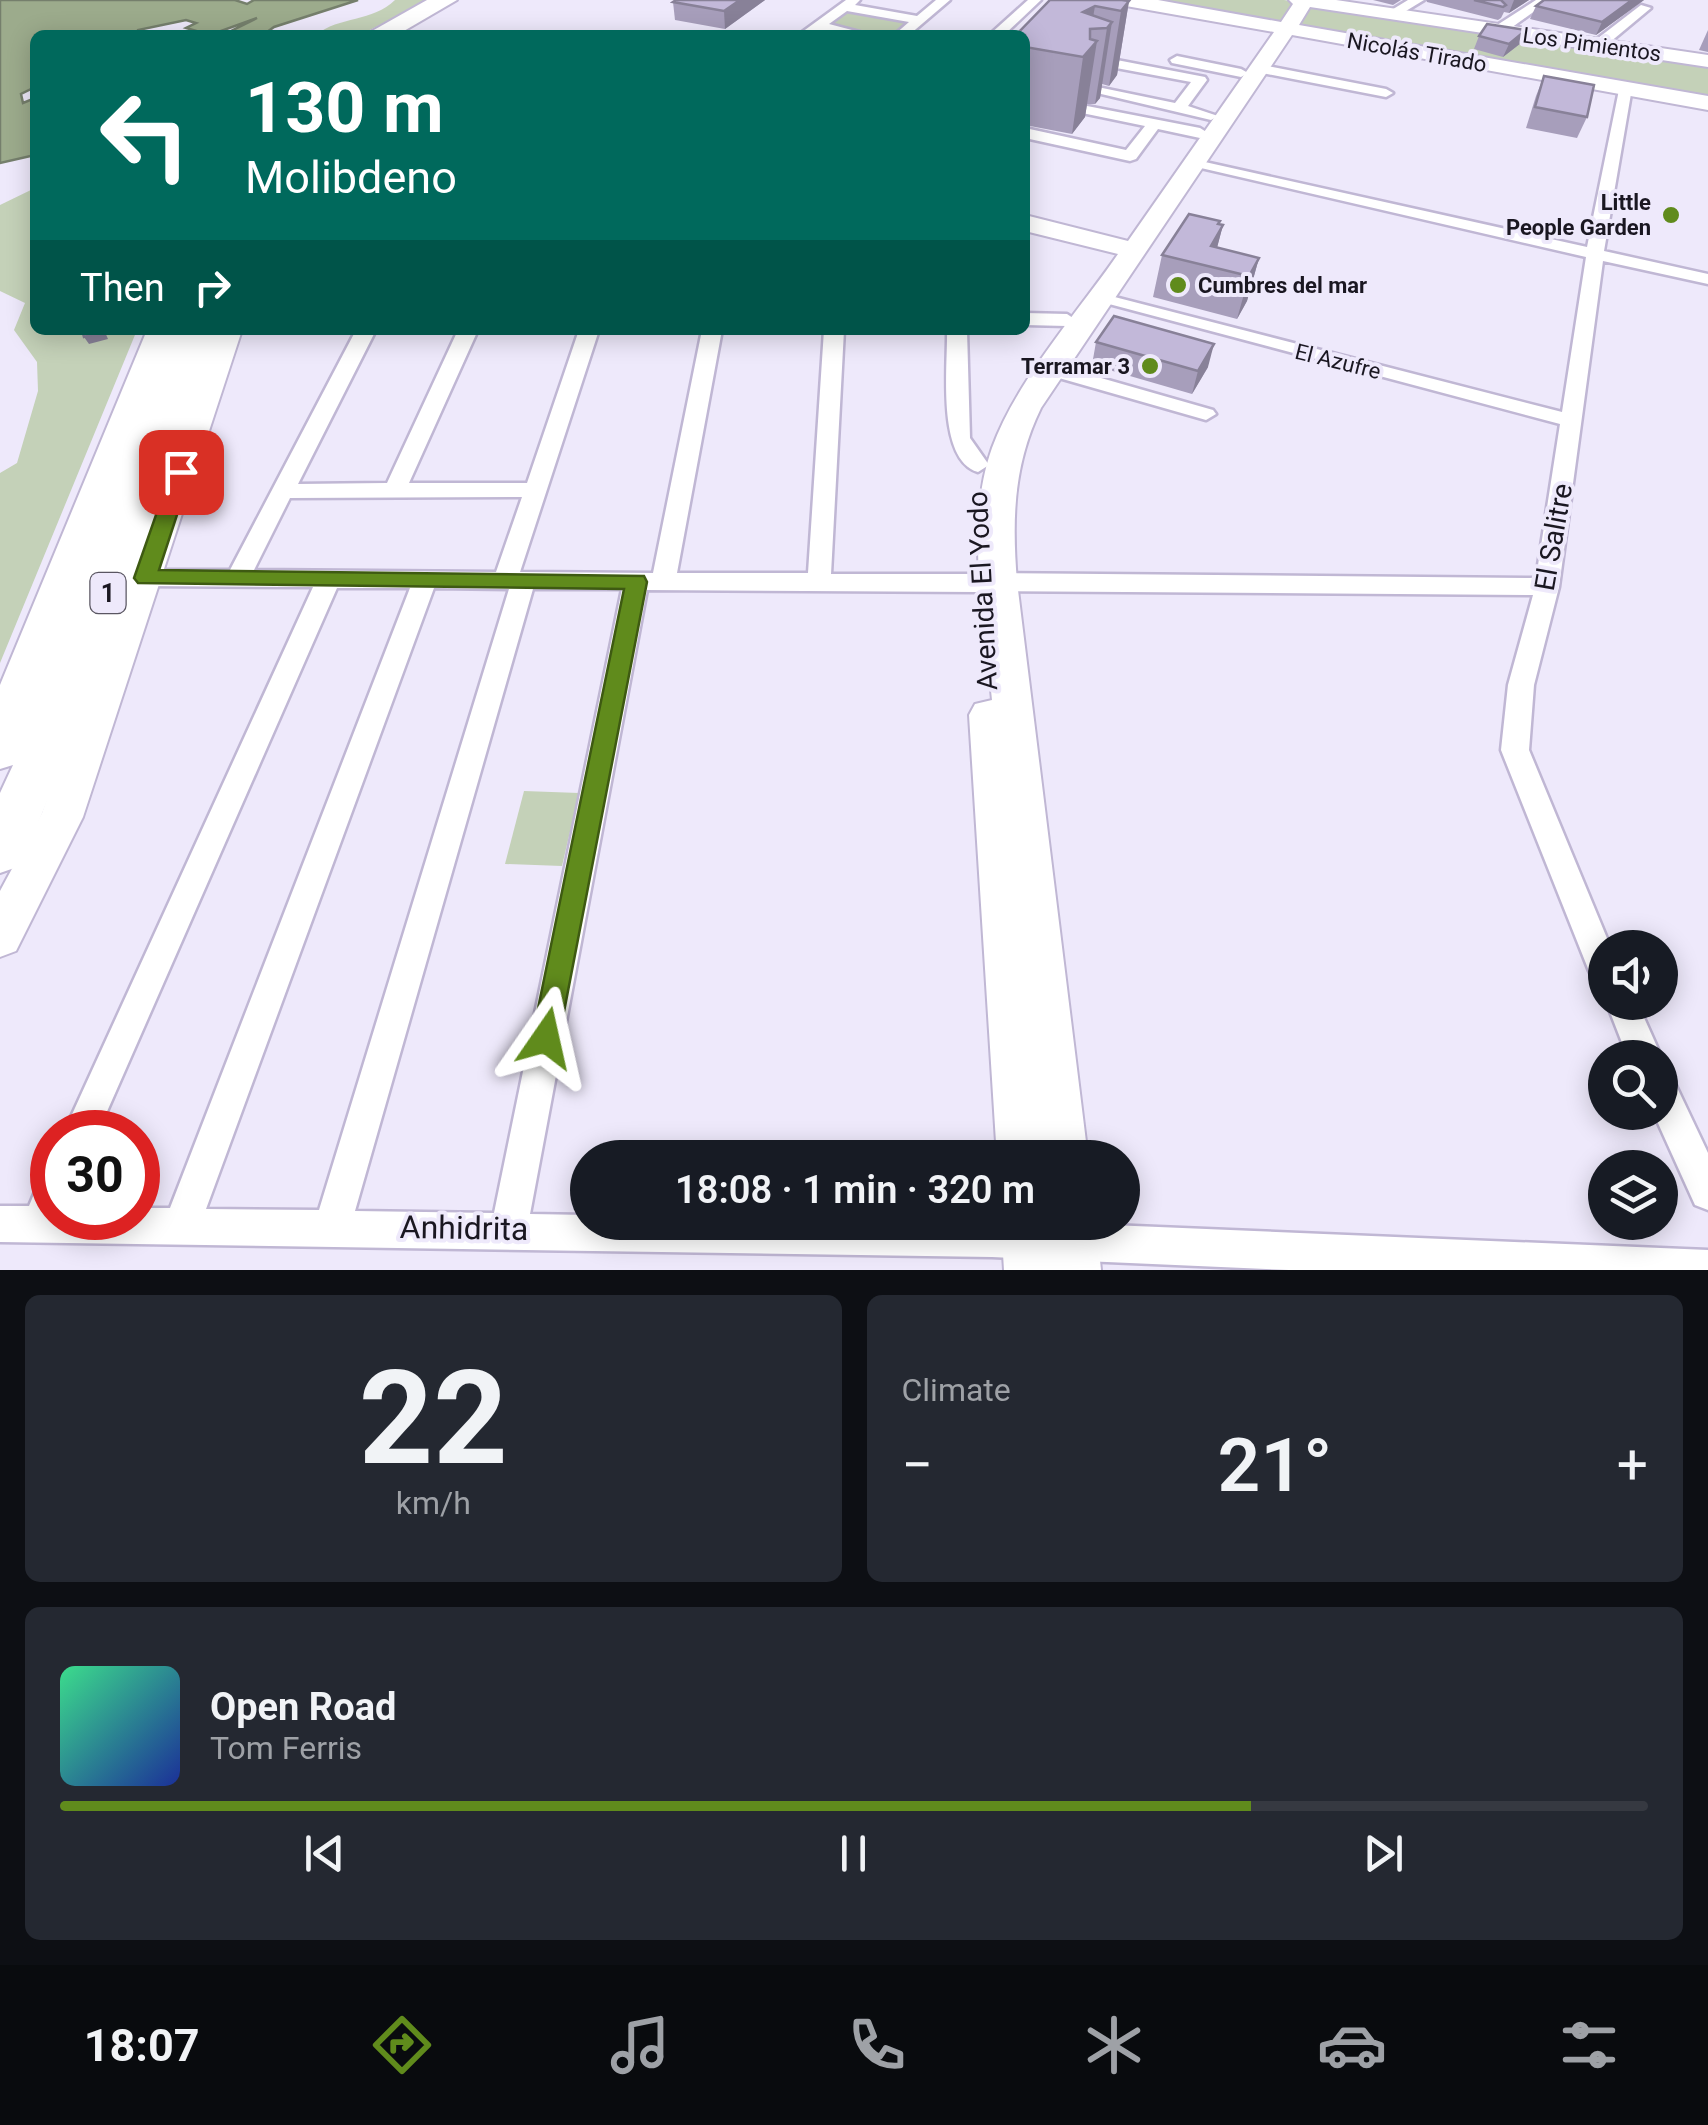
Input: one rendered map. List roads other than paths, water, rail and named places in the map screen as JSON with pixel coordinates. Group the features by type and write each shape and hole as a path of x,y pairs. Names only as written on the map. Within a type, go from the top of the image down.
{"highway":[{"path":"388,30 445,0"},
{"path":"414,30 470,0"},
{"name":"1","path":"0,748 163,335"},
{"name":"1","path":"0,849 49,750 94,636 197,335"}],"street":[{"path":"907,30 944,0"},
{"path":"1002,30 1036,0"},
{"name":"Nicolás Tirado","path":"1126,0 1708,102"},
{"name":"Avenida El Yodo","path":"1060,1140 988,582 974,505 978,466 1008,397 1196,166 1252,71 1301,0"},
{"name":"Los Pimientos","path":"1301,0 1708,61"},
{"path":"1391,14 1418,0"},
{"path":"1499,30 1544,0"},
{"path":"812,30 850,3 919,20"},
{"path":"1598,44 1638,6"},
{"path":"1055,37 1142,54"},
{"path":"1030,64 1044,50 1200,80 1178,108"},
{"path":"1162,57 1386,93"},
{"name":"Avenida El Yodo","path":"1023,1140 988,582 1000,468 1015,426 1103,300 1129,249 1206,124 1252,71"},
{"path":"1151,92 1167,74"},
{"path":"1083,88 1178,108 1206,124"},
{"name":"El Salitre","path":"1588,930 1515,750 1521,684 1546,587 1595,253 1625,88"},
{"path":"1087,110 1155,124 1206,124"},
{"path":"1089,147 1108,122"},
{"path":"1030,134 1130,156 1155,124"},
{"path":"1196,166 1708,278"},
{"path":"1030,225 1129,249"},
{"name":"El Azufre","path":"1103,300 1573,421"},
{"path":"1030,320 1067,320"},
{"path":"0,936 62,816 226,335"},
{"path":"238,578 363,335"},
{"path":"395,489 466,335"},
{"path":"332,1227 514,581 536,490 587,335"},
{"path":"509,1228 650,582 711,335"},
{"path":"819,582 834,335"},
{"path":"957,335 959,440 978,466"},
{"path":"1052,370 1206,414"},
{"path":"283,491 536,490"},
{"path":"145,578 1546,587"},
{"path":"91,1110 329,579"},
{"path":"182,1225 425,580"},
{"path":"1678,1128 1708,1192"},
{"name":"Anhidrita","path":"0,1224 30,1215"},
{"name":"Anhidrita","path":"160,1223 509,1228 1708,1269"}],"place":[{"name":"Little People Garden","path":"1671,215"},
{"name":"Cumbres del mar","path":"1178,285"},
{"name":"Terramar 3","path":"1150,366"}]}
